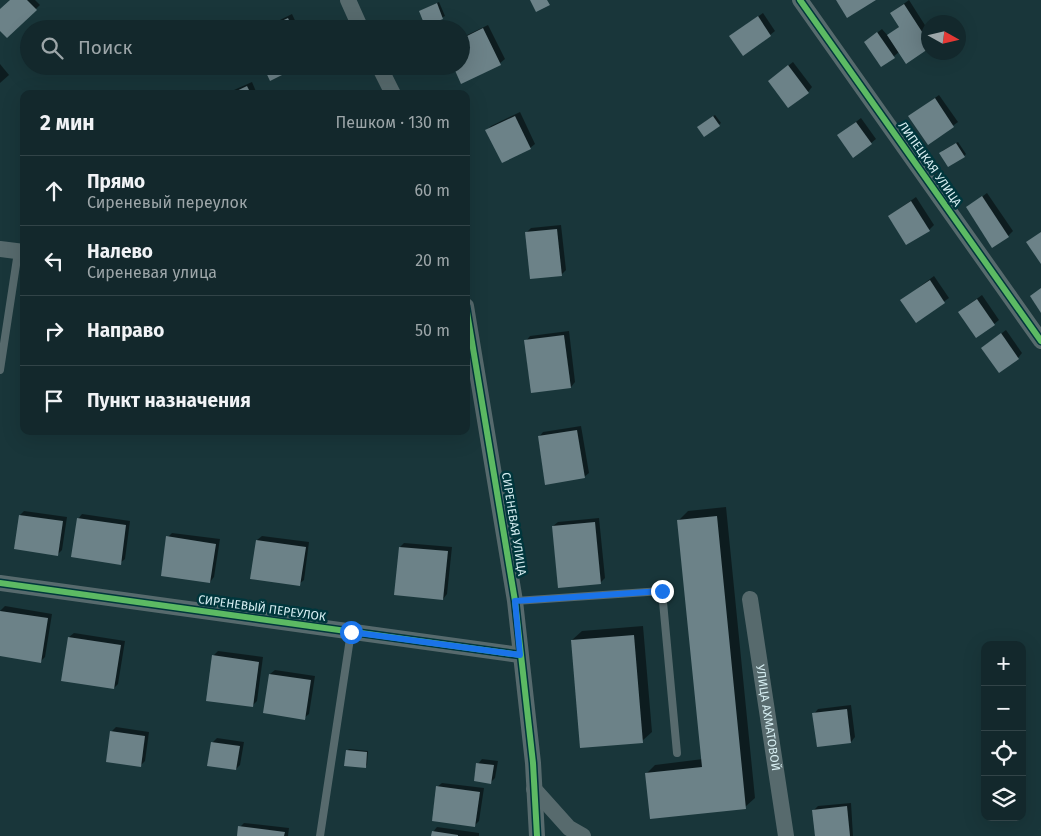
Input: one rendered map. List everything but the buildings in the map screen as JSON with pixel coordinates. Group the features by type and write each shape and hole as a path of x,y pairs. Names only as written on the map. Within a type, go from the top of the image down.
{"street":[{"path":"348,0 357,20"},
{"name":"ЛИПЕЦКАЯ УЛИЦА","path":"800,0 1041,341"},
{"path":"384,75 391,90"},
{"path":"0,249 20,252"},
{"name":"СИРЕНЕВАЯ УЛИЦА","path":"470,332 515,601 533,763 536,836"},
{"name":"СИРЕНЕВЫЙ ПЕРЕУЛОК","path":"0,583 520,655"},
{"name":"УЛИЦА АХМАТОВОЙ","path":"750,599 786,836"},
{"path":"534,789 569,828 583,836"}],"lane":[{"path":"0,370 20,258"},
{"path":"515,601 662,591 677,754"},
{"path":"320,836 351,632"}],"cycle path":[{"path":"800,0 1041,341"},
{"path":"470,330 515,601 533,763 537,836"},
{"path":"0,583 520,655"}],"route":[{"path":"351,632 520,655 515,601 662,591"}]}
